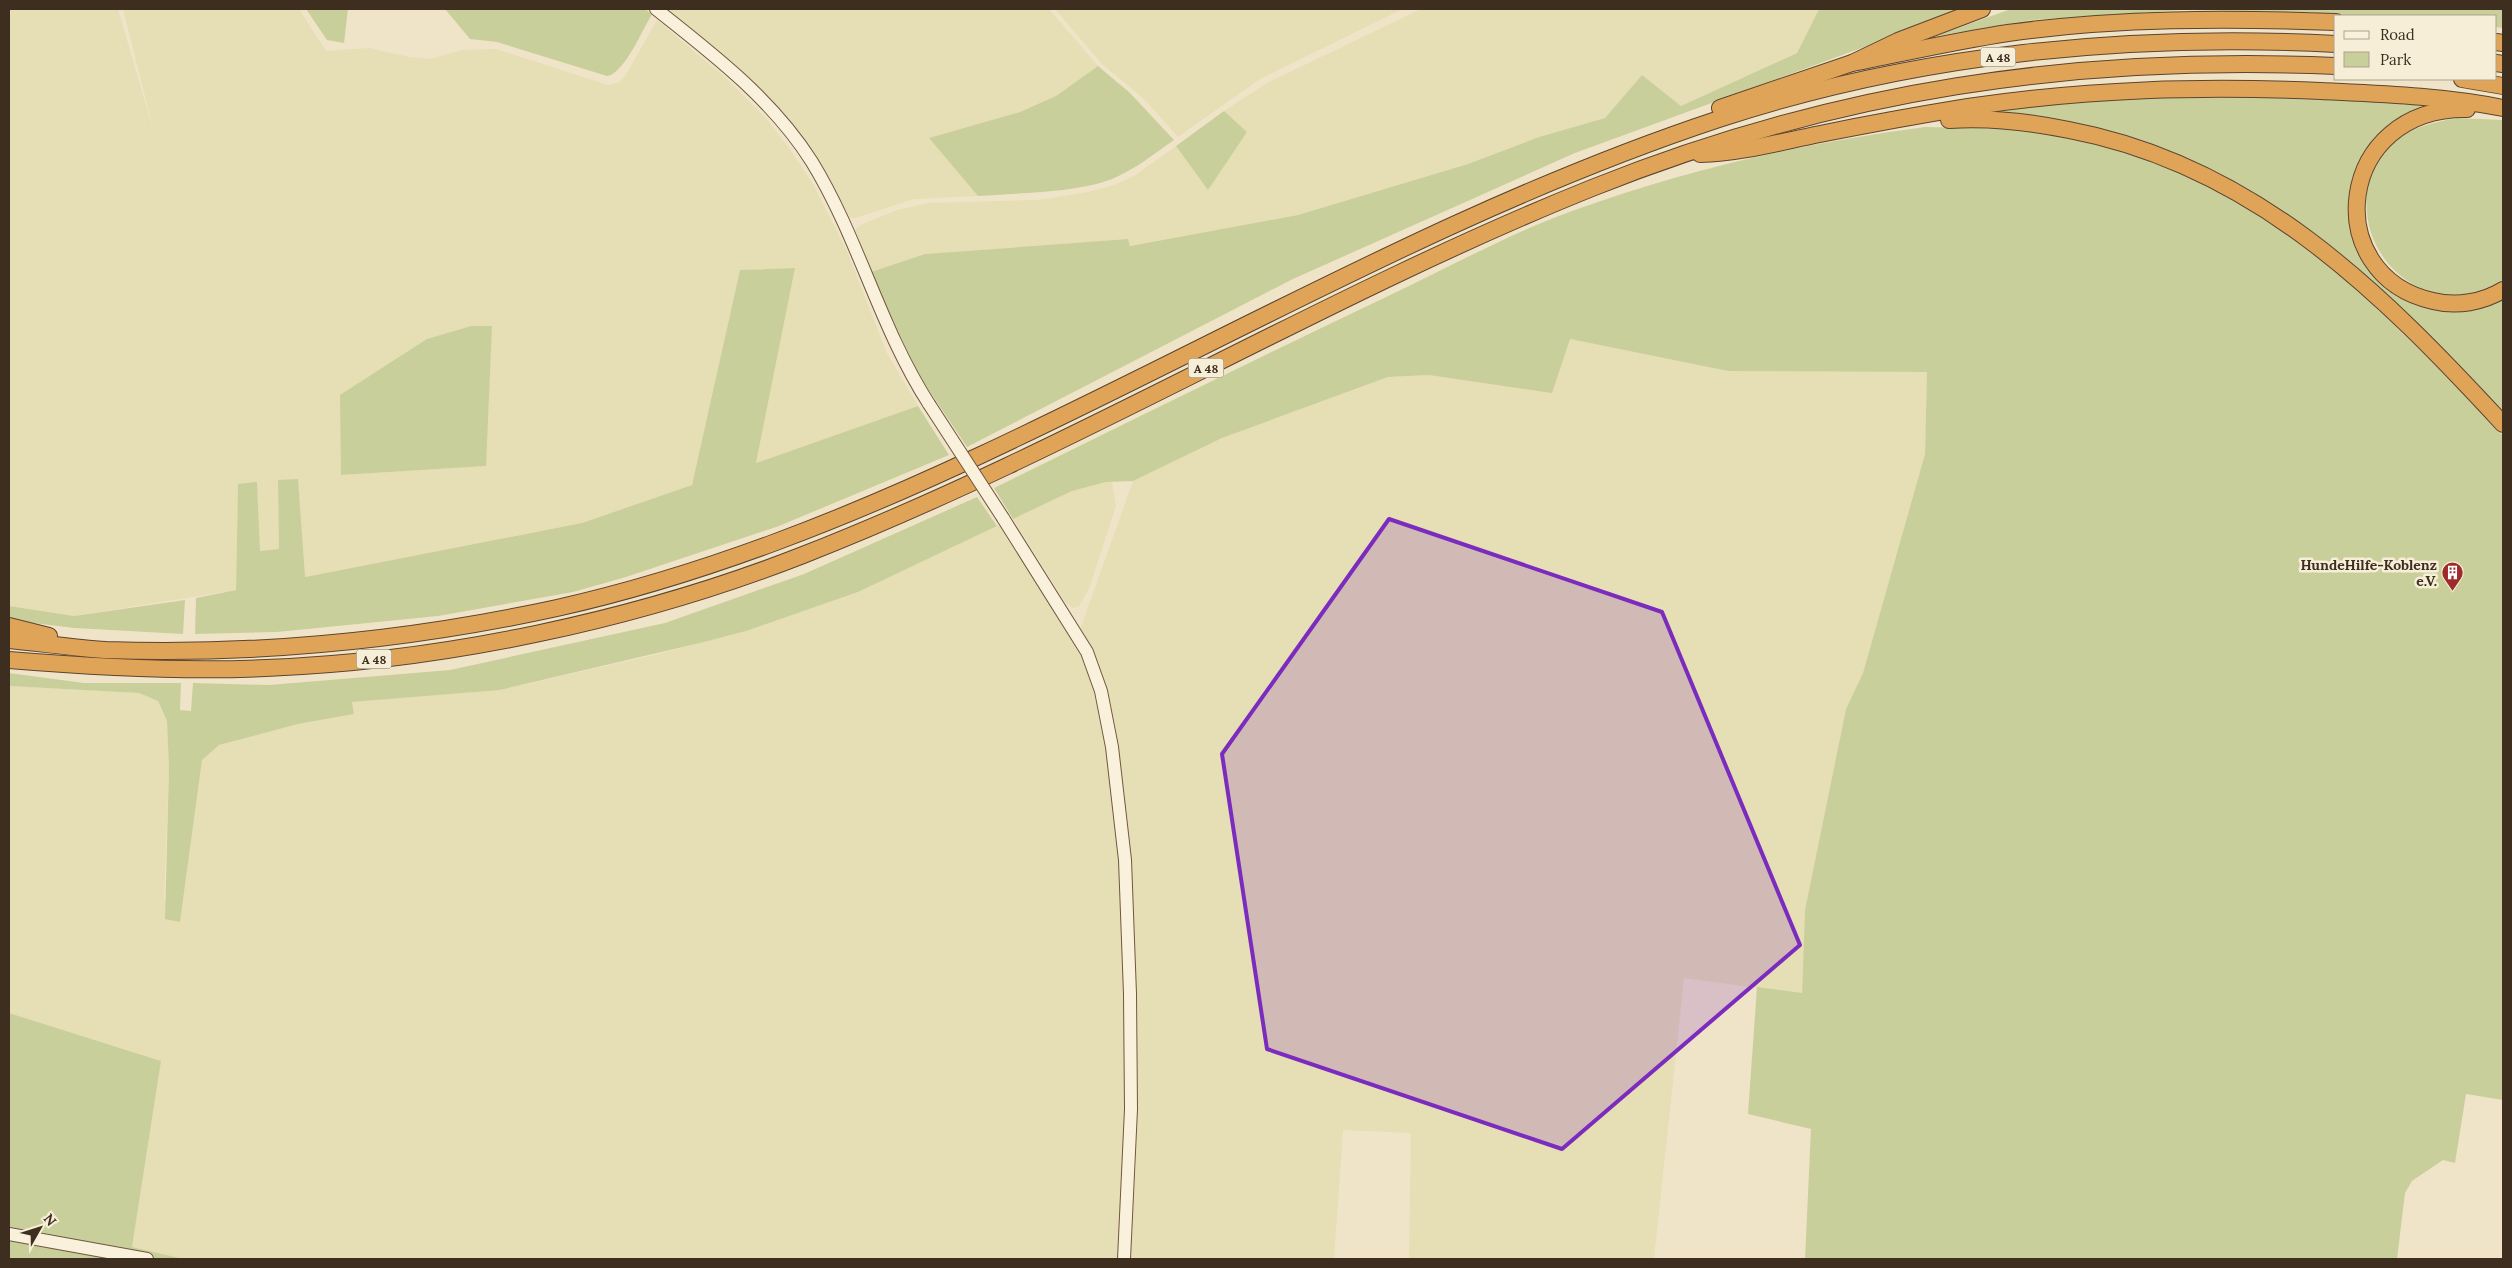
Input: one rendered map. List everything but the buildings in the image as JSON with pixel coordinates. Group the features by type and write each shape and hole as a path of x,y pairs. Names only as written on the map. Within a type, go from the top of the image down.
{"highway":[{"path":"1670,137 1718,109 1852,63 1898,41 1982,9"},
{"path":"1852,63 1963,41 2075,26 2216,19 2334,22"},
{"name":"A 48","path":"9,640 100,649 235,649 337,642 431,630 558,608 707,566 874,502 972,459 1390,254 1526,193 1721,118 1843,86 1960,62 2078,47 2217,41 2334,44"},
{"name":"A 48","path":"9,660 109,668 191,670 332,664 413,655 482,643 651,605 801,556 939,498 1480,236 1592,188 1681,155 1769,127 1850,106 2016,76 2081,69 2219,62 2334,66"},
{"path":"2468,80 2503,86"},
{"path":"1681,155 1735,153 1860,126 2021,100 2150,88 2246,88 2390,94 2460,100 2503,108"},
{"path":"2503,108 2440,110 2420,115 2404,123 2389,134 2372,155 2359,184 2356,204 2363,242 2372,260 2384,274 2410,293 2440,303 2457,304 2487,298 2503,290"},
{"path":"1860,126 1970,119 2012,121 2055,127 2120,142 2174,161 2213,178 2264,206 2334,258 2448,366 2503,424"},
{"path":"9,626 100,649"}],"main road":[{"path":"656,9 735,74 789,130 820,175 852,243 893,339 929,404 1087,652 1101,691 1109,729 1125,860 1130,994 1131,1108 1124,1259"},
{"path":"9,1234 142,1258"}],"highlighted area":[{"path":"1389,519 1662,612 1800,945 1562,1149 1267,1049 1222,754"}],"shaded area":[{"path":"9,9 118,9 154,132 123,9 299,9 326,51 369,48 409,57 430,59 462,50 496,49 608,85 620,82 627,73 657,20 726,78 766,118 789,148 813,184 846,249 887,353 918,406 756,463 795,268 740,270 692,485 582,523 304,577 298,479 278,481 279,549 259,551 257,483 238,484 236,590 74,616 9,606","holes":["471,326 486,466 341,475 427,339"]},
{"path":"666,9 1049,9 1098,66 1056,96 1020,112 929,138 978,196 914,199 855,218 847,218 823,168 806,141 782,110 706,41"},
{"path":"1055,9 1403,9 1260,79 1178,137 1144,99 1102,64"},
{"path":"1421,9 1819,9 1797,53 1681,106 1642,75 1605,118 1539,137 1468,164 1298,215 1129,246 1127,239 925,254 871,272 854,230 863,224 897,210 928,203 1038,200 1088,192 1114,185 1134,176 1176,146 1208,189 1247,132 1224,111 1267,83"},
{"path":"1570,339 1728,371 1927,372 1925,454 1863,673 1846,709 1805,910 1802,994 1684,978 1654,1259 1409,1259 1411,1133 1343,1130 1334,1259 1128,1259 1136,1167 1138,1065 1128,1065 1120,1259 184,1259 132,1247 161,1061 9,1013 9,686 139,693 158,701 167,721 169,769 164,899 180,922 202,760 219,745 298,724 354,714 352,702 500,690 654,655 746,631 858,592 1001,524 1065,625 1081,627 1133,481 1222,438 1388,377 1429,375"},
{"path":"1112,482 1116,506 1089,589 1079,606 1073,608 1065,602 1013,519 1072,491"}],"green space":[{"path":"306,9 348,9 344,43 327,40"},
{"path":"445,9 645,9 652,14 620,68 607,76 497,42 470,39"},
{"path":"1819,9 1968,9 1575,153 1293,279 967,447 918,374 871,272 925,254 1128,239 1130,246 1298,215 1468,164 1539,137 1605,118 1642,75 1681,106 1797,53"},
{"path":"2011,9 2503,9 2503,28 2497,27 2497,15 2344,15 2306,12 2183,10 2032,20 1936,36"},
{"path":"1098,66 1130,93 1174,140 1136,166 1112,179 1097,184 1064,190 978,196 929,138 1020,112 1056,96"},
{"path":"2253,93 2419,103 2432,106 2409,115 2352,194 2392,288 2411,301 2436,309 2503,297 2503,418 2416,329 2207,171 1979,112 2081,100"},
{"path":"1224,111 1247,132 1208,190 1176,146"},
{"path":"2456,118 2503,120 2503,280 2477,291 2448,295 2421,288 2399,274 2382,255 2371,232 2367,207 2369,182 2380,159 2399,138 2419,127"},
{"path":"1925,127 1989,128 2053,135 2080,141 2159,164 2234,198 2276,224 2329,265 2422,352 2503,436 2503,1100 2466,1094 2455,1163 2443,1160 2412,1181 2405,1193 2397,1259 1805,1259 1811,1129 1748,1114 1757,987 1802,993 1805,910 1846,709 1863,673 1925,454 1927,372 1728,371 1570,339 1552,393 1429,375 1388,377 1222,438 1133,481 1106,482 1072,491 1013,519 994,488 1477,252 1548,220 1659,182 1746,159 1835,141"},
{"path":"795,268 756,463 918,406 949,455 779,526 626,577 573,592 438,616 277,632 195,634 196,598 236,590 238,484 257,482 260,551 279,549 278,480 298,479 305,577 582,523 692,485 740,270"},
{"path":"471,326 492,326 486,466 341,475 340,395 427,339"},
{"path":"977,497 997,526 858,592 746,631 500,690 352,702 354,714 298,724 219,745 202,760 180,922 165,919 169,769 167,721 158,701 139,693 9,686 9,673 84,683 181,683 180,710 191,711 193,683 269,685 450,670 665,623 804,574"},
{"path":"185,600 183,634 74,628 9,620 9,606 74,616"},
{"path":"9,1013 161,1061 132,1247 184,1259 9,1259"}],"place":[{"name":"HundeHilfe-Koblenz e.V.","path":"2453,592"}]}
